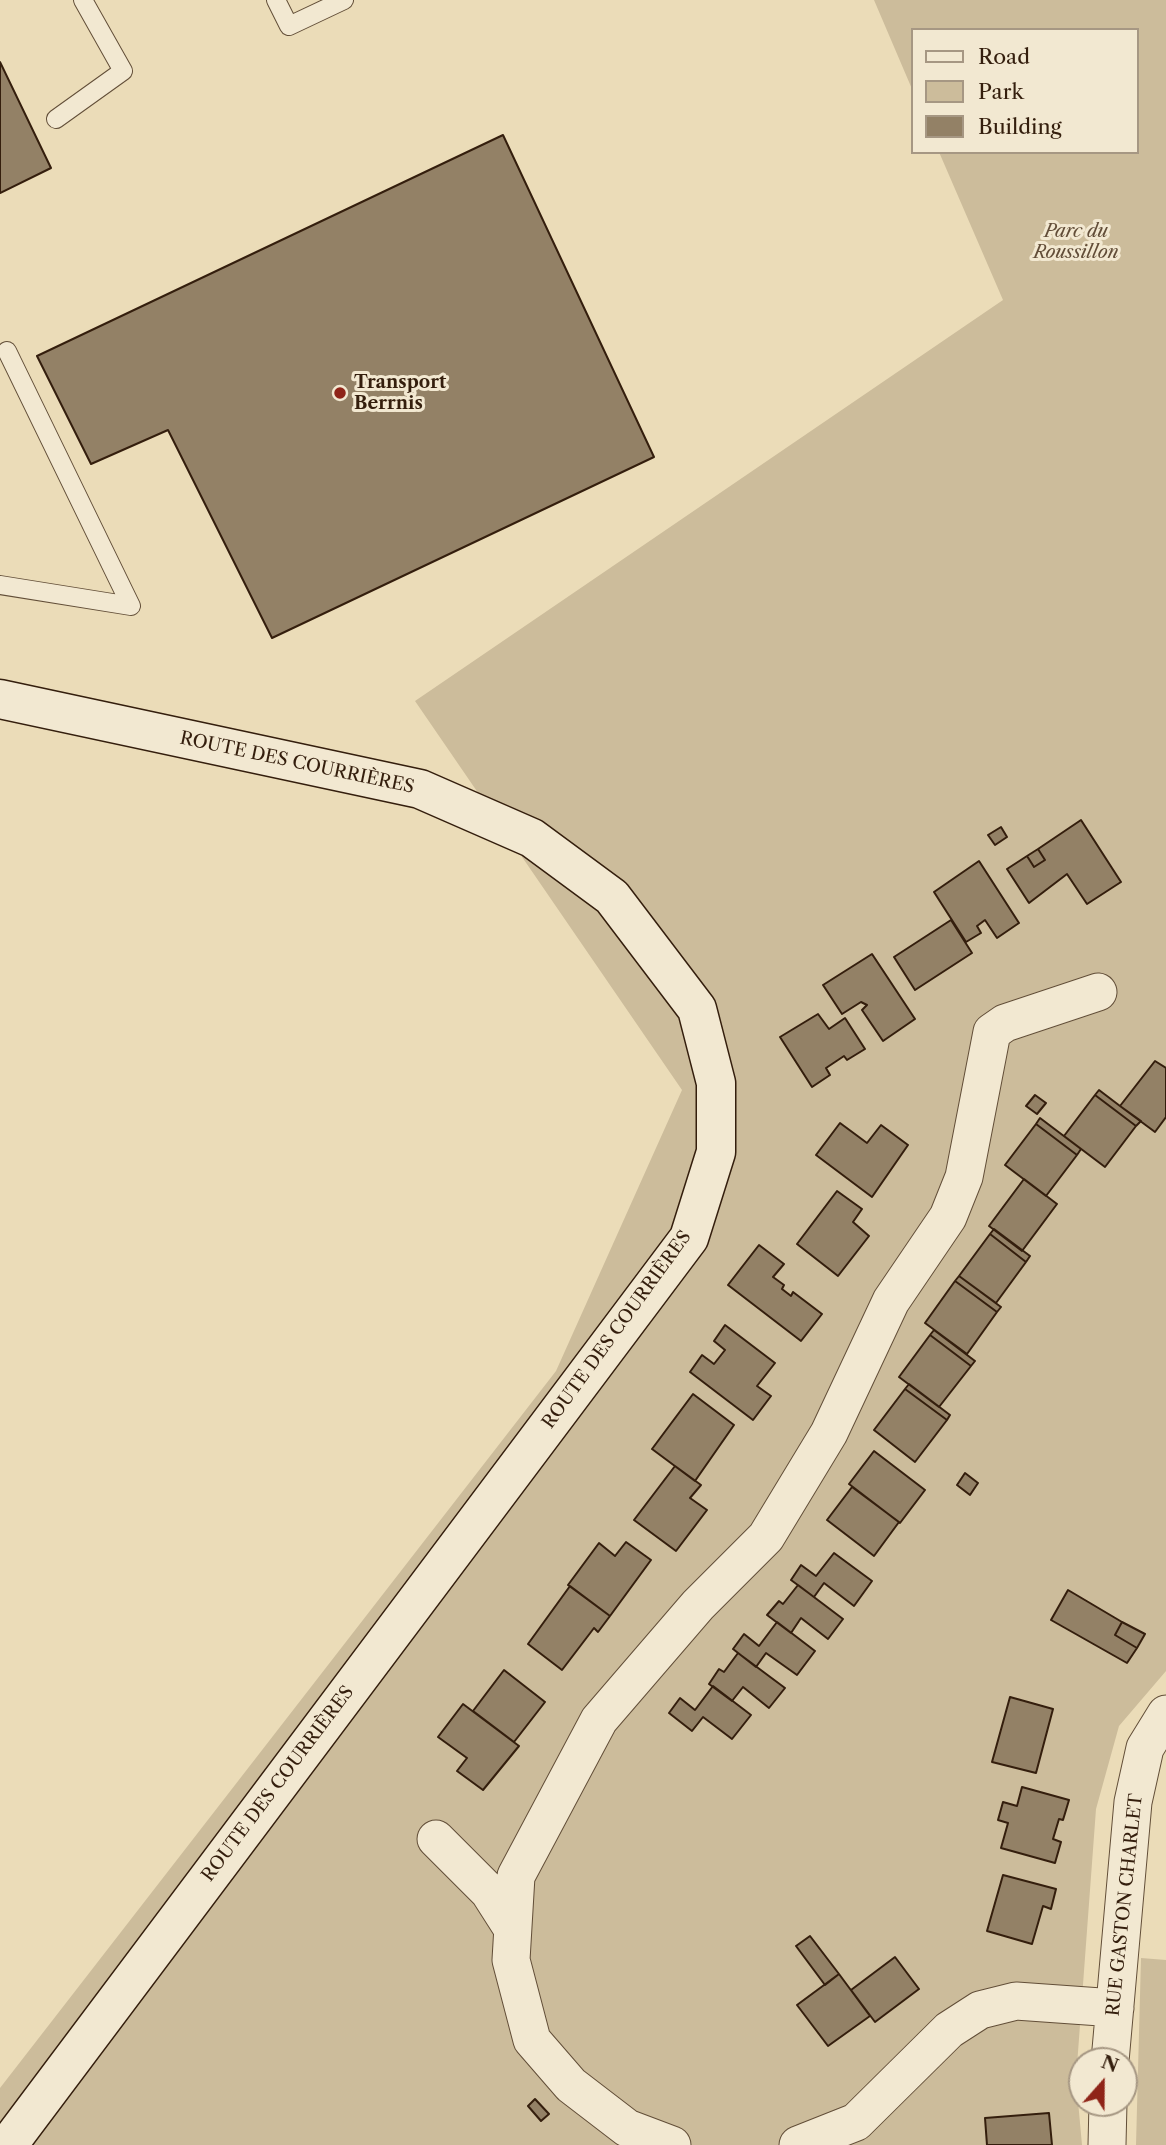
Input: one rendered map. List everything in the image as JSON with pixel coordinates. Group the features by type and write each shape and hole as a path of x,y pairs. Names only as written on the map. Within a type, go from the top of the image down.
{"main road":[{"name":"ROUTE DES COURRIÈRES","path":"0,699 420,789 532,838 612,897 697,1009 716,1083 716,1152 689,1238 8,2145"}],"street":[{"path":"671,2145 622,2136 570,2085 532,2040 511,1960 516,1876 599,1720 698,1605 766,1537 829,1433 891,1301 921,1261 947,1217 964,1177 992,1032 1005,1023 1098,992"},
{"name":"RUE GASTON CHARLET","path":"1111,2047 1133,1802 1146,1748 1166,1714"},
{"path":"436,1839 489,1892 512,1928"},
{"path":"798,2145 860,2134 949,2030 980,2010 1016,2001 1115,2008"},
{"path":"1107,2145 1108,2117"}],"lane":[{"path":"56,119 123,71 83,0"},
{"path":"276,0 289,26 344,0"},
{"path":"0,586 131,606 7,351"}],"green space":[{"name":"Parc du Roussillon","path":"874,0 1166,0 1166,1671 1119,1726 1096,1809 1078,2047 1068,2047 1068,2117 1079,2117 1082,2145 0,2145 0,2088 556,1371 682,1090 415,701 1003,300 940,154 1138,154 1138,28 911,28 911,87"},
{"path":"1141,1958 1166,1960 1166,2145 1136,2145"}],"building":[{"path":"0,62 51,168 0,193"},
{"name":"Transport Berrnis","path":"503,135 654,457 272,638 168,430 91,464 37,356"},
{"path":"1081,820 1121,882 1087,904 1067,874 1029,903 1007,869 1027,856 1034,867 1045,860 1038,849"},
{"path":"1001,827 1007,837 995,845 988,835"},
{"path":"1038,849 1045,860 1034,867 1027,856"},
{"path":"979,861 1019,923 997,938 985,920 977,926 981,933 966,942 934,892"},
{"path":"951,920 972,953 915,990 894,957"},
{"path":"872,954 915,1019 883,1041 862,1010 867,1005 861,1002 842,1014 823,985"},
{"path":"818,1014 829,1029 845,1018 865,1049 847,1060 844,1056 826,1068 830,1075 812,1087 780,1037"},
{"path":"1155,1061 1166,1068 1166,1117 1155,1132 1120,1106"},
{"path":"1099,1090 1141,1121 1136,1126 1095,1095"},
{"path":"1035,1095 1046,1103 1037,1114 1026,1106"},
{"path":"1095,1095 1136,1126 1105,1167 1064,1136"},
{"path":"1040,1118 1081,1149 1077,1155 1036,1124"},
{"path":"840,1123 867,1143 881,1125 908,1145 872,1197 816,1155"},
{"path":"1036,1124 1077,1155 1046,1196 1005,1165"},
{"path":"1024,1179 1057,1204 1022,1251 989,1226"},
{"path":"837,1191 862,1209 853,1222 869,1236 838,1276 797,1244"},
{"path":"994,1229 1030,1256 1026,1262 990,1234"},
{"path":"990,1234 1026,1262 996,1303 959,1276"},
{"path":"759,1245 784,1264 773,1277 784,1285 782,1289 791,1296 793,1292 822,1314 801,1341 728,1285"},
{"path":"959,1276 1001,1307 997,1312 955,1281"},
{"path":"955,1281 997,1312 967,1354 925,1323"},
{"path":"725,1325 775,1363 757,1386 771,1396 753,1420 690,1372 702,1355 714,1364 725,1350 714,1341"},
{"path":"934,1330 975,1361 971,1366 930,1335"},
{"path":"930,1335 971,1366 939,1407 899,1377"},
{"path":"909,1384 950,1415 947,1420 905,1389"},
{"path":"905,1389 947,1420 915,1462 874,1430"},
{"path":"693,1394 734,1425 695,1481 652,1449"},
{"path":"874,1451 925,1490 900,1523 849,1484"},
{"path":"675,1466 701,1485 690,1498 707,1510 676,1551 634,1520"},
{"path":"965,1473 978,1483 970,1495 957,1485"},
{"path":"852,1487 899,1522 874,1556 827,1520"},
{"path":"626,1542 651,1560 610,1616 568,1585 599,1543 615,1556"},
{"path":"834,1553 872,1581 854,1606 824,1583 814,1597 791,1580 801,1565 816,1576"},
{"path":"798,1585 843,1619 828,1639 801,1618 791,1633 767,1615 779,1601 783,1604"},
{"path":"570,1586 610,1616 598,1632 594,1628 562,1670 528,1644"},
{"path":"1068,1590 1122,1622 1115,1635 1137,1648 1127,1663 1051,1620"},
{"path":"777,1622 815,1651 797,1675 766,1653 756,1667 733,1649 744,1634 759,1646"},
{"path":"1122,1622 1145,1634 1137,1648 1115,1635"},
{"path":"738,1653 785,1688 769,1708 743,1687 732,1701 709,1684 719,1669 724,1672"},
{"path":"504,1670 545,1702 514,1742 473,1711"},
{"path":"713,1686 751,1715 732,1739 703,1717 692,1731 669,1713 680,1698 695,1710"},
{"path":"1010,1697 1053,1709 1036,1773 992,1762"},
{"path":"463,1704 519,1746 483,1790 457,1771 467,1758 438,1737"},
{"path":"1022,1787 1069,1800 1053,1839 1061,1842 1055,1863 1001,1848 1008,1823 998,1820 1003,1802 1017,1806"},
{"path":"1003,1875 1056,1889 1051,1909 1043,1906 1032,1944 987,1931"},
{"path":"810,1936 839,1974 825,1985 796,1946"},
{"path":"895,1957 919,1989 875,2022 851,1990"},
{"path":"839,1974 870,2016 828,2046 797,2005"},
{"path":"535,2099 549,2114 541,2121 528,2106"},
{"path":"1049,2113 1052,2145 987,2145 985,2118"}],"place":[{"name":"Transport Berrnis","path":"340,393"}]}
